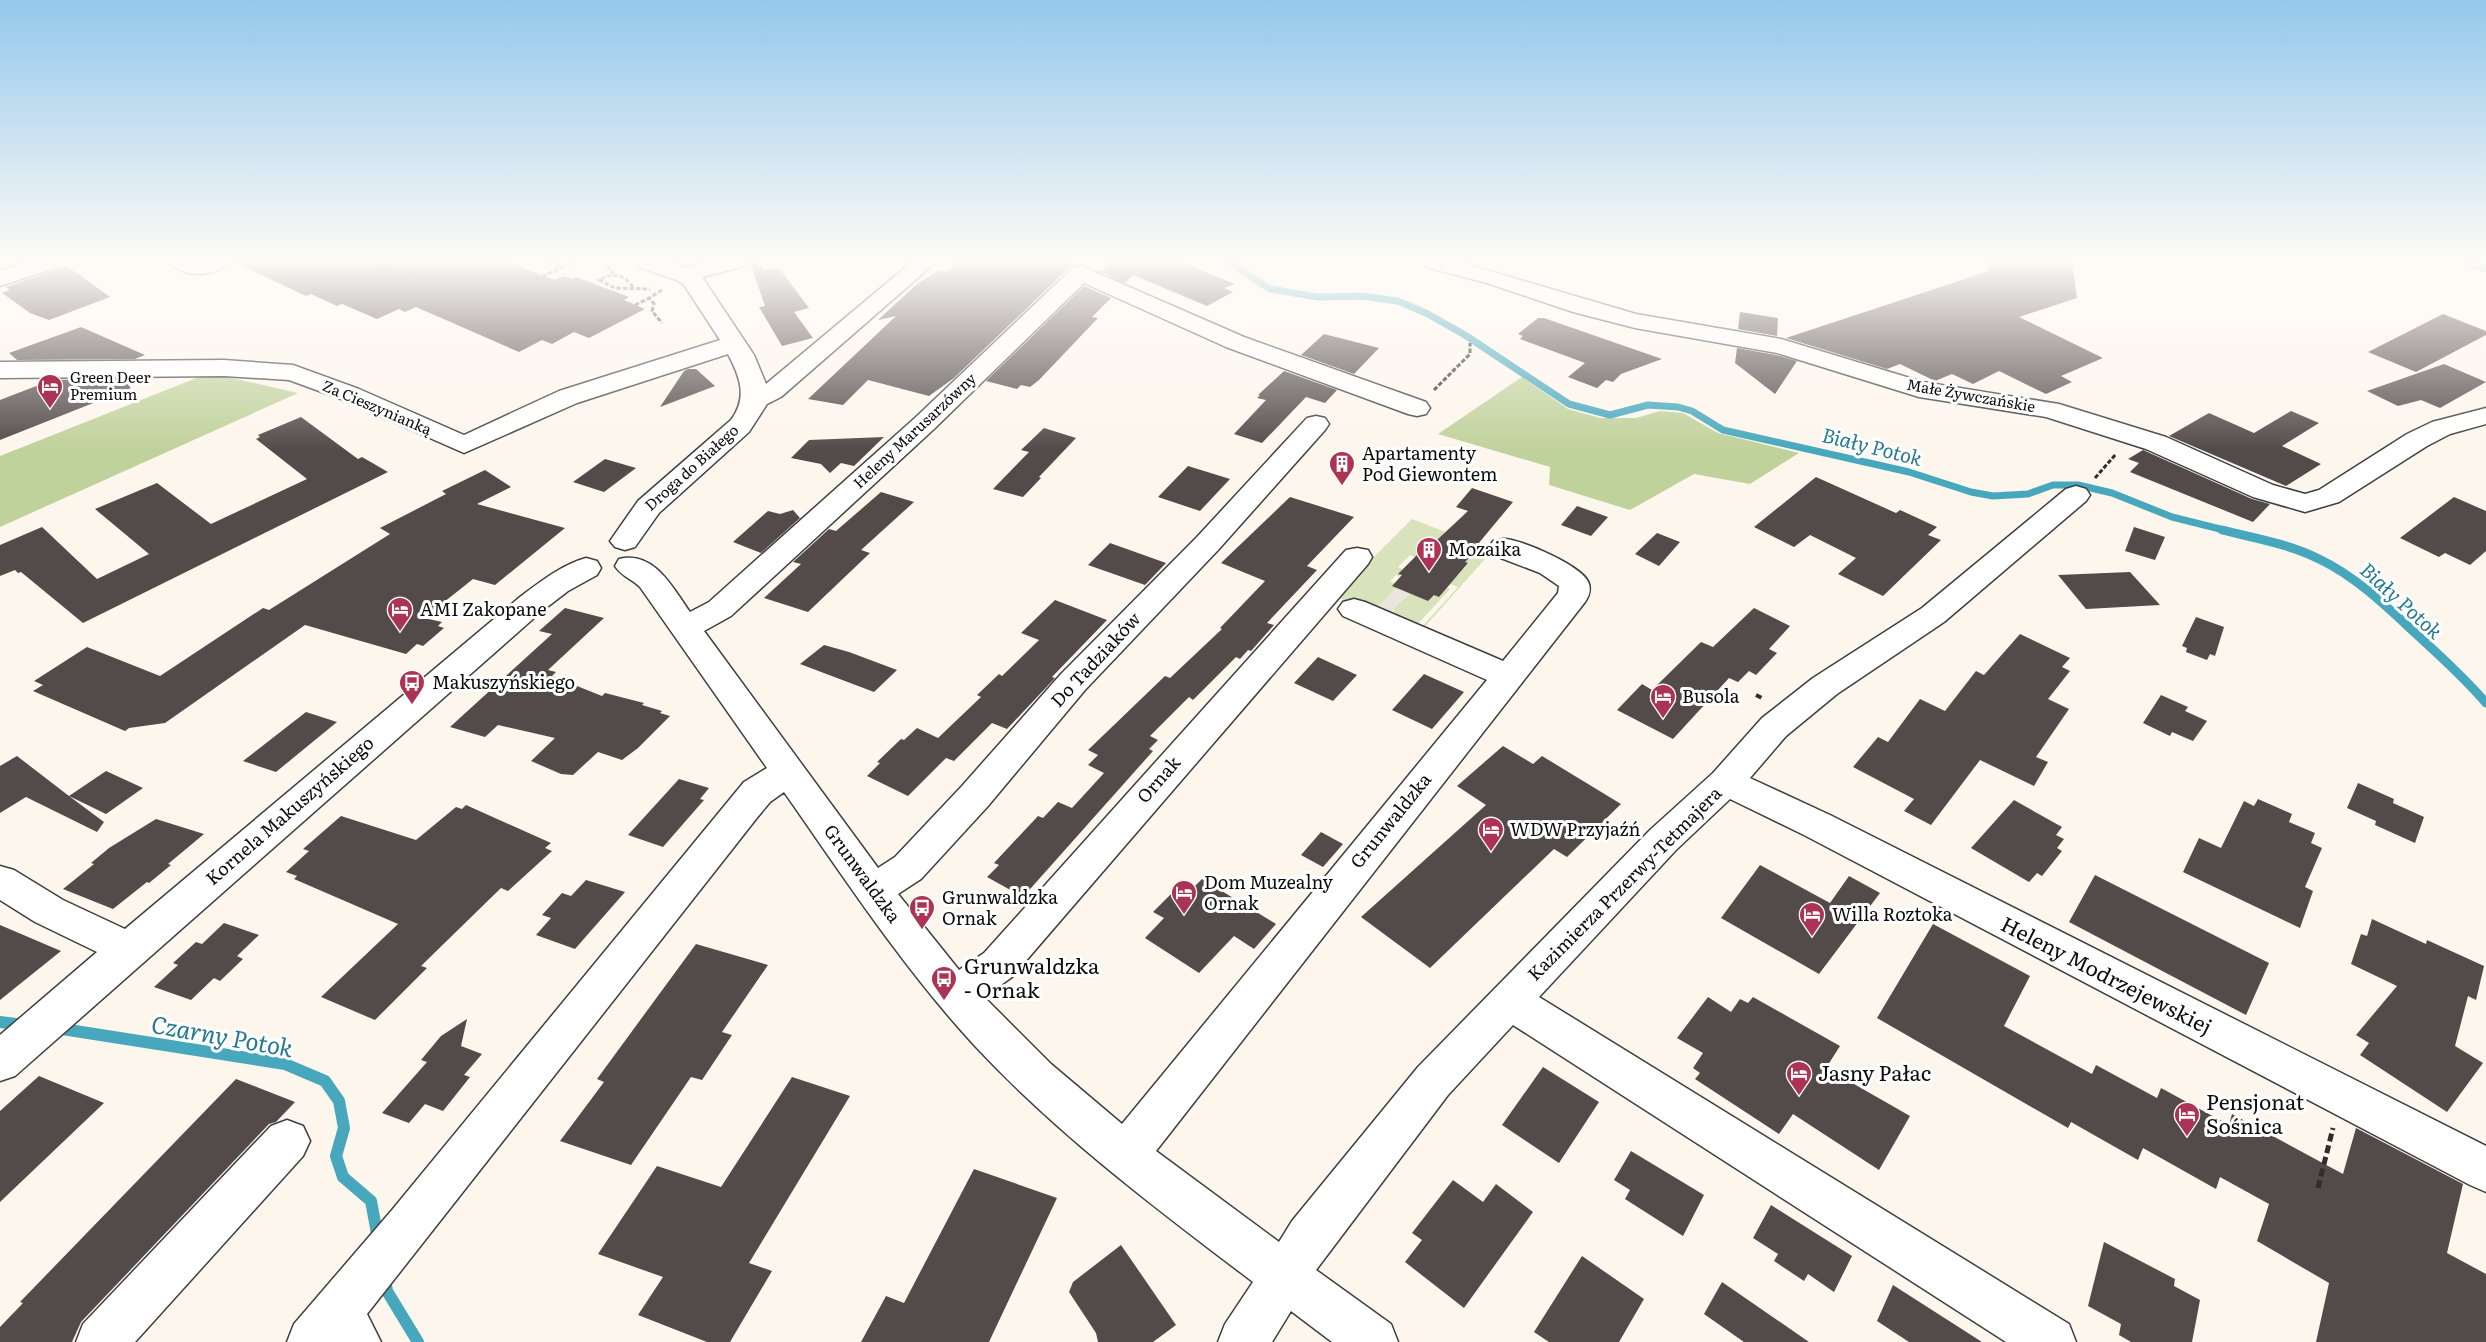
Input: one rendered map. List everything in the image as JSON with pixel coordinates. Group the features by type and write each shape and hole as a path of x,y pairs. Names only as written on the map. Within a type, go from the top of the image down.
{"street":[{"path":"721,325 752,374 755,399 772,392 851,325"},
{"name":"Heleny Marusarzówny","path":"685,627 720,609 925,423 1027,325"},
{"name":"Heleny Marusarzówny","path":"1196,325 1235,342 1417,408"},
{"name":"Małe Żywczańskie","path":"1656,325 1781,346 1919,389 2050,410 2156,443 2263,491 2282,498 2305,502 2329,496 2417,440 2479,421"},
{"name":"Za Cieszynianką","path":"0,370 224,368 293,373 350,394 464,445 568,396 734,344"},
{"name":"Droga do Białego","path":"628,554 648,507 740,426 755,399"},
{"name":"Do Tadziaków","path":"873,891 908,868 975,796 1073,682 1208,543 1316,424"},
{"name":"Kazimierza Przerwy-Tetmajera","path":"1243,1342 1309,1238 1433,1081 1664,840 1726,782 1774,727 1825,686 1933,615 2076,495"},
{"name":"Kornela Makuszyńskiego","path":"8,1055 531,604 557,584 586,568 586,557 594,549 605,544 628,554"},
{"name":"Grunwaldzka","path":"1126,1154 1574,595 1574,583 1568,577 1504,548"},
{"name":"Grunwaldzka","path":"628,554 651,580 873,891 955,995 1038,1079 1126,1154 1373,1342"},
{"name":"Ornak","path":"955,995 998,965 1357,557"},
{"path":"1354,609 1507,676"},
{"path":"341,1320 409,1227 742,809 757,792 788,772"},
{"name":"Heleny Modrzejewskiej","path":"1726,782 1817,825 2486,1170"},
{"path":"0,880 49,911 129,949"},
{"path":"1510,1001 2051,1342"},
{"path":"101,1342 287,1141"}],"path":[{"path":"1417,408 1470,354 1470,343"},
{"path":"2318,1188 2342,1095"}],"green space":[{"path":"209,373 298,393 0,527 0,456"},
{"path":"1522,377 1568,409 1600,418 1636,418 1660,411 1683,413 1718,433 1799,453 1750,484 1694,474 1630,510 1549,485 1550,467 1438,434"},
{"path":"1412,519 1493,550 1420,632 1418,631 1458,587 1450,584 1469,563 1464,563 1426,545 1420,551 1426,553 1419,553 1416,558 1410,555 1398,567 1404,570 1399,574 1403,578 1396,575 1390,581 1396,585 1392,587 1398,587 1373,612 1335,596"},
{"path":"1446,587 1450,589 1413,629 1393,615 1394,608 1411,592 1429,598 1435,594 1439,597"}],"shaded area":[{"path":"1398,587 1411,592 1394,608 1393,615 1373,612"}],"building":[{"path":"456,325 615,325 589,338 574,332 552,344 542,340 519,352"},
{"path":"769,325 803,325 813,338 782,346"},
{"path":"887,325 1010,325 954,378 929,396 868,380 843,405 808,399"},
{"path":"1044,325 1092,325 1030,387 1021,385 1017,389 986,381"},
{"path":"1530,325 1563,325 1662,359 1621,374 1613,382 1606,380 1597,388 1568,377 1585,363 1520,339 1523,336 1518,334"},
{"path":"1739,325 1778,325 1777,336 1738,329"},
{"path":"1827,325 2035,325 2103,358 2061,376 2072,382 2046,394 1999,371 1973,384 1952,374 1935,381 1900,364 1887,369 1786,338"},
{"path":"2422,325 2470,325 2486,331 2486,335 2416,372 2368,352"},
{"path":"81,327 145,355 135,359 17,360 9,353"},
{"path":"1324,334 1379,348 1354,374 1301,355"},
{"path":"1737,348 1797,361 1775,394 1735,363"},
{"path":"2444,364 2486,382 2440,408 2421,400 2398,406 2367,391"},
{"path":"696,369 715,386 660,407 684,371"},
{"path":"1284,371 1337,390 1325,403 1306,397 1262,443 1234,434 1266,400 1257,398 1260,395 1258,395"},
{"name":"Green Deer Premium","path":"123,379 131,388 0,440 0,400 44,383 40,380"},
{"path":"2291,411 2319,423 2282,446 2321,464 2286,486 2169,436 2209,413 2254,433"},
{"path":"301,417 358,459 362,457 388,472 83,623 21,572 18,573 15,570 0,576 0,545 42,527 97,579 149,554 95,509 157,483 211,524 307,479 256,439 260,437 258,435"},
{"path":"1044,428 1076,438 1023,497 993,489 1029,452 1021,450"},
{"path":"884,437 854,466 841,463 830,473 821,464 791,458 809,440"},
{"path":"2143,450 2252,499 2270,504 2253,522 2130,472 2139,463 2128,459"},
{"path":"605,459 636,468 604,492 573,482"},
{"path":"1188,466 1230,479 1200,511 1158,497"},
{"path":"485,470 511,487 477,504 565,528 495,585 473,579 424,618 442,622 438,626 444,628 423,646 417,644 406,654 305,625 165,723 129,728 125,731 33,691 43,685 34,681 87,647 160,676 263,608 269,610 390,534 380,528 446,494 442,491"},
{"path":"1816,477 1896,513 1900,510 1937,527 1928,535 1941,540 1883,596 1838,574 1856,558 1810,535 1794,547 1754,527"},
{"path":"1472,488 1513,502 1468,556 1470,557 1465,562 1468,563 1439,597 1434,595 1428,601 1392,586 1402,575 1398,574 1419,553 1422,554 1468,511 1456,507"},
{"path":"881,492 914,502 861,550 870,553 808,612 764,598 801,564 793,562 829,529 836,531"},
{"path":"1290,497 1354,517 1307,566 1317,570 1267,623 1274,625 1251,651 1248,650 1240,659 1236,657 1193,700 1189,697 1150,736 1158,740 1149,749 1153,751 1023,897 987,877 999,865 994,863 1038,816 1043,818 1058,802 1072,808 1104,773 1088,765 1098,755 1088,750 1165,676 1170,678 1222,629 1220,628 1265,581 1221,563"},
{"path":"2454,497 2486,511 2486,551 2470,565 2445,553 2439,557 2400,538"},
{"path":"1577,506 1608,517 1591,536 1561,525"},
{"path":"793,510 800,518 761,553 733,542 768,511 780,514"},
{"path":"2134,527 2165,537 2155,560 2125,551"},
{"path":"1657,533 1680,542 1659,566 1635,554"},
{"path":"1110,543 1166,563 1145,585 1088,565"},
{"path":"2130,572 2160,605 2086,609 2058,575"},
{"path":"1055,600 1107,620 1052,677 1055,678 1007,729 992,723 954,761 946,758 908,796 867,776 880,763 877,762 901,739 904,740 917,728 938,738 981,697 977,695 999,674 1002,676 1039,640 1021,633"},
{"path":"565,608 604,618 548,670 556,672 552,676 602,696 605,693 644,703 642,705 670,716 638,748 622,760 598,752 573,775 561,774 531,761 555,738 498,725 485,737 450,727 552,634 539,631"},
{"path":"1754,608 1790,626 1769,649 1777,653 1756,675 1749,671 1738,682 1729,678 1673,739 1617,710 1642,684 1652,690 1701,642 1713,647"},
{"path":"2196,617 2224,627 2215,656 2210,654 2207,660 2186,652 2187,648 2182,646"},
{"path":"2020,634 2070,658 2062,667 2070,671 2048,699 2069,709 2036,757 2048,762 2034,786 1980,760 1931,825 1904,811 1914,799 1853,767 1878,737 1888,742 1920,699 1945,711 1976,671 1984,675"},
{"path":"824,645 897,670 874,692 800,664"},
{"path":"1318,657 1357,675 1333,701 1294,683"},
{"path":"1424,674 1464,692 1432,729 1392,710"},
{"path":"2161,695 2188,707 2185,711 2207,721 2193,741 2172,732 2170,736 2143,723"},
{"path":"306,712 337,722 276,772 243,761"},
{"name":"WDW Przyjaźń","path":"1503,746 1533,764 1542,756 1621,804 1567,857 1554,849 1430,968 1361,917 1486,805 1457,786"},
{"path":"17,756 104,822 97,832 26,797 0,813 0,766"},
{"path":"106,771 143,788 106,814 69,796"},
{"path":"679,779 709,788 700,799 704,800 663,847 628,835"},
{"path":"2358,783 2394,799 2393,803 2424,817 2415,843 2375,825 2376,821 2347,808"},
{"path":"2258,799 2292,814 2289,822 2315,833 2311,843 2322,848 2305,887 2313,891 2300,928 2183,872 2199,838 2221,848 2244,801 2254,806"},
{"path":"2014,800 2062,827 2056,835 2064,839 2057,848 2062,851 2042,876 2037,873 2029,882 1971,848"},
{"path":"466,805 551,843 545,848 552,851 508,891 501,888 421,966 427,968 375,1020 321,997 398,924 294,879 297,876 286,872 309,851 303,849 341,816 416,840 456,807 462,809"},
{"path":"156,819 204,834 168,864 171,865 113,909 63,889 94,864 91,863 109,848"},
{"path":"1321,832 1343,844 1323,867 1301,855"},
{"name":"Willa Roztoka","path":"1760,865 1830,903 1849,876 1880,893 1819,974 1721,918"},
{"path":"2095,875 2269,963 2246,1015 2069,922"},
{"path":"1202,879 1276,924 1254,949 1234,936 1199,973 1145,938 1164,918 1153,912 1172,893 1182,899"},
{"path":"586,880 625,892 575,949 536,935 551,918 542,915 562,893 571,896"},
{"path":"2372,919 2426,944 2427,940 2484,966 2476,1000 2468,996 2455,1046 2483,1063 2447,1112 2360,1055 2369,1043 2356,1035 2397,986 2351,964 2361,934 2367,936"},
{"path":"224,923 259,935 237,956 243,959 220,981 214,978 191,1000 154,987 178,965 173,963 196,942 202,944"},
{"name":"Pensjonat Sośnica","path":"1933,924 2030,976 2004,1026 2092,1074 2096,1065 2157,1098 2161,1088 2229,1125 2232,1114 2343,1174 2356,1128 2463,1184 2447,1253 2486,1274 2486,1342 2316,1342 2329,1283 2257,1241 2269,1204 2220,1177 2216,1189 2143,1148 2138,1160 2071,1122 2068,1128 1877,1018"},
{"path":"0,925 61,951 0,1000"},
{"path":"696,944 768,965 722,1032 732,1035 702,1080 691,1077 631,1165 560,1141 604,1082 597,1079"},
{"name":"Jasny Pałac","path":"1708,997 1731,1012 1740,999 1748,1003 1753,997 1840,1046 1826,1068 1910,1116 1879,1170 1793,1114 1779,1134 1695,1079 1700,1073 1693,1068 1703,1053 1677,1038"},
{"path":"467,1019 461,1046 482,1054 464,1075 470,1077 443,1111 425,1104 409,1123 382,1113 427,1062 421,1060 441,1036"},
{"path":"1543,1067 1599,1102 1559,1163 1502,1125"},
{"path":"39,1076 104,1103 0,1202 0,1111"},
{"path":"792,1077 850,1096 749,1263 772,1271 730,1342 707,1342 638,1315 663,1277 598,1254 657,1166 721,1187"},
{"path":"236,1079 295,1102 276,1122 269,1124 81,1322 72,1342 0,1342 0,1327 23,1303 20,1302"},
{"path":"1631,1151 1704,1195 1683,1236 1625,1199 1630,1190 1614,1180"},
{"path":"974,1169 1057,1198 989,1342 861,1342 886,1296 904,1303"},
{"path":"1453,1180 1483,1202 1496,1184 1533,1212 1464,1308 1405,1262 1422,1240 1412,1233"},
{"path":"1771,1205 1852,1256 1834,1292 1808,1274 1804,1281 1774,1261 1778,1254 1753,1238"},
{"path":"2104,1242 2175,1279 2174,1286 2200,1300 2192,1342 2131,1342 2119,1335 2121,1324 2088,1306"},
{"path":"1121,1245 1176,1325 1153,1342 1098,1342 1096,1333 1069,1292 1073,1282"},
{"path":"1582,1256 1644,1299 1619,1342 1549,1342 1534,1332"},
{"path":"1722,1282 1809,1342 1744,1342 1704,1314"},
{"path":"1893,1285 1982,1342 1909,1342 1877,1321"}],"waterway":[{"name":"Biały Potok","path":"1447,325 1569,404 1610,415 1648,405 1678,407 1692,411 1723,430 1909,472 1971,492 1993,496 2028,494 2053,485 2078,485 2112,493 2172,517 2228,531"},
{"name":"Biały Potok","path":"2222,530 2296,549 2345,574 2392,612 2451,666 2486,703"},
{"name":"Czarny Potok","path":"0,1022 24,1025"},
{"name":"Czarny Potok","path":"56,1028 285,1064 325,1081 339,1101 344,1128 336,1156 343,1177 371,1201 378,1239"},
{"name":"Czarny Potok","path":"385,1280 387,1291 418,1342"}],"place":[{"name":"Green Deer Premium","path":"50,410"},
{"name":"Apartamenty Pod Giewontem","path":"1342,487"},
{"name":"Mozaika","path":"1429,573"},
{"name":"AMI Zakopane","path":"400,633"},
{"name":"Makuszyńskiego","path":"412,706"},
{"name":"Busola","path":"1663,720"},
{"name":"WDW Przyjaźń","path":"1491,853"},
{"name":"Dom Muzealny Ornak","path":"1184,916"},
{"name":"Grunwaldzka Ornak","path":"922,931"},
{"name":"Willa Roztoka","path":"1812,938"},
{"name":"Grunwaldzka - Ornak","path":"944,1002"},
{"name":"Jasny Pałac","path":"1799,1097"},
{"name":"Pensjonat Sośnica","path":"2187,1138"}]}
